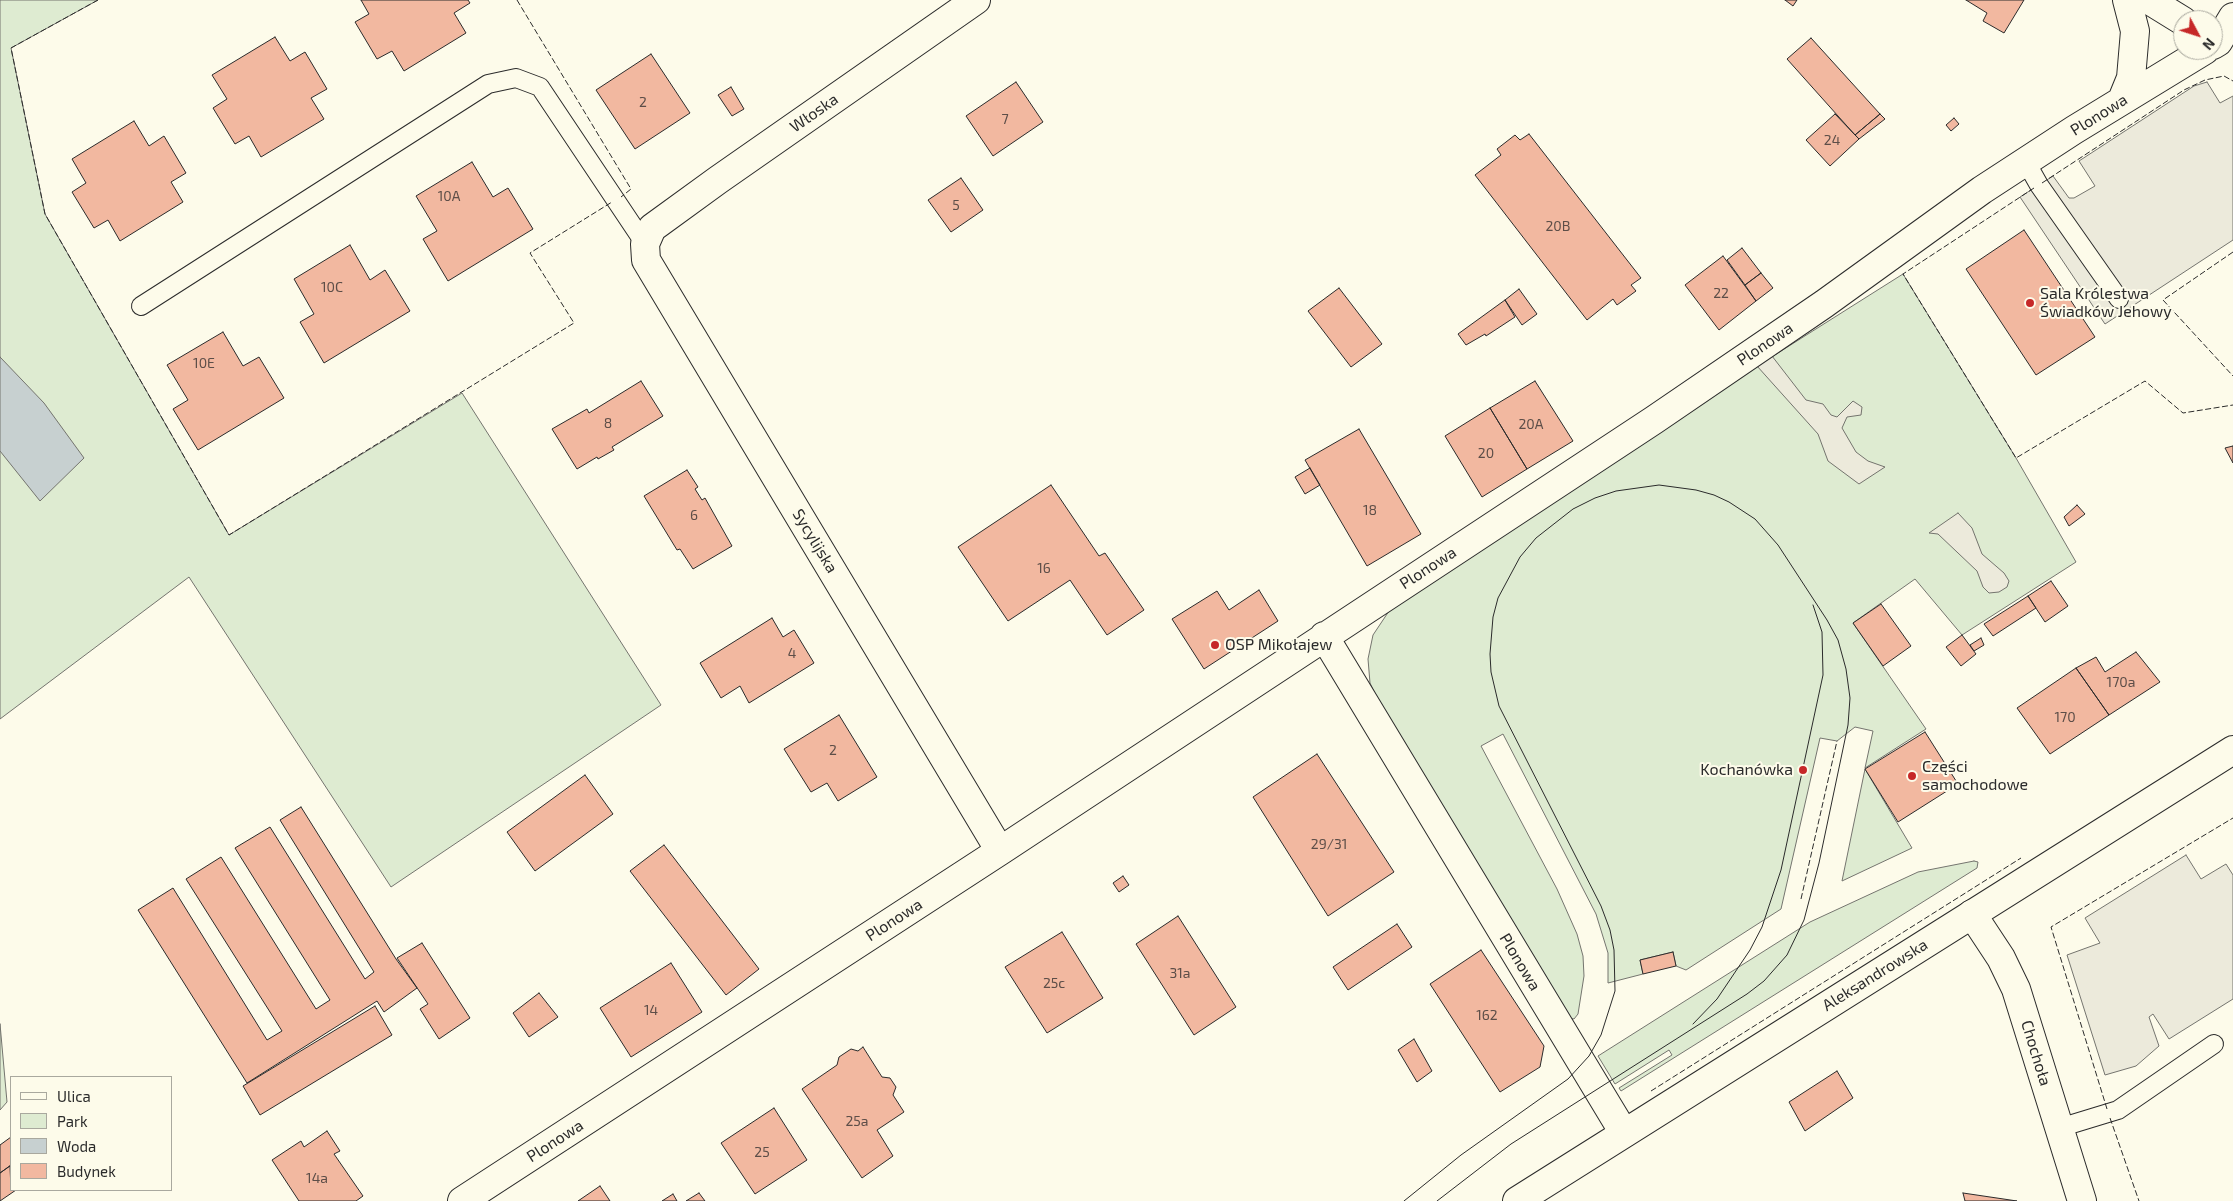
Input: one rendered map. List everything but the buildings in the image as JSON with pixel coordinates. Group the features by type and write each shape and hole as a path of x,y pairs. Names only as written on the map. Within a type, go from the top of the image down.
{"street":[{"name":"Włoska","path":"648,236 718,180 976,0"},
{"path":"2122,100 2132,78 2135,31 2127,0"},
{"path":"2149,0 2173,15"},
{"path":"2223,33 2233,17"},
{"name":"Plonowa","path":"462,1201 1000,851 1654,420 2026,162 2122,100 2190,60"},
{"name":"Sycylijska","path":"648,236 646,260 1000,851"},
{"name":"Plonowa","path":"1324,636 1624,1133"},
{"name":"Aleksandrowska","path":"1525,1199 1624,1133 2233,750"},
{"name":"Chochoła","path":"1972,914 2000,958 2016,989 2082,1201"}],"lane":[{"path":"141,306 488,84 516,78 540,87 648,236"},
{"path":"2026,162 2039,185 2120,299"},
{"path":"2059,1128 2118,1110 2214,1044"}],"green space":[{"path":"0,0 98,0 11,48 45,214 229,535 462,393 661,705 391,887 189,577 0,719"},
{"path":"1903,274 2016,458 2076,562 1962,635 1915,579 1853,623 1926,729 1865,768 1873,731 1855,727 1837,741 1820,738 1781,909 1686,970 1676,966 1673,952 1640,960 1643,974 1608,983 1608,953 1596,914 1503,734 1481,746 1557,889 1577,934 1583,956 1584,976 1578,1014 1574,1019 1569,1018 1379,702 1370,683 1368,659 1373,635 1389,611 1705,399"},
{"path":"1865,769 1912,848 1842,881"},
{"path":"1974,861 1978,862 1977,868 1621,1091 1619,1088 1672,1055 1669,1050 1615,1084 1598,1056 1810,922 1918,872"},
{"path":"0,1024 7,1102 0,1110"}],"shaded area":[{"path":"2207,82 2220,103 2233,96 2233,240 2105,324 2020,197 2053,176 2069,198 2074,198 2095,186 2079,161 2194,86"},
{"path":"1772,356 1806,400 1823,404 1831,415 1837,417 1853,401 1862,407 1861,415 1847,417 1842,428 1856,452 1868,461 1885,467 1859,484 1828,461 1818,434 1757,366"},
{"path":"1958,513 1972,528 1982,554 2004,573 2009,581 2007,587 1999,592 1989,593 1983,587 1977,571 1938,534 1929,533"},
{"path":"2186,855 2201,879 2226,864 2233,875 2233,999 2169,1039 2153,1014 2149,1017 2159,1046 2136,1066 2105,1075 2067,955 2100,943 2085,918"}],"water":[{"path":"0,357 44,403 84,458 40,501 0,451"}],"tram line":[{"path":"1404,1201 1461,1155 1568,1079 1589,1056 1601,1035 1615,991 1614,950 1610,930 1601,906 1499,706 1491,672 1490,654 1493,617 1498,598 1520,557 1536,538 1573,509 1595,498 1616,491 1659,485 1696,490 1714,495 1729,502 1755,519 1778,545 1838,640 1846,669 1850,698 1848,725 1819,863 1804,920 1787,955 1764,981 1747,994 1511,1144 1437,1201"},
{"path":"1693,1024 1717,999 1750,950 1762,927 1781,870 1823,675 1822,632 1813,605"}],"fence":[{"path":"98,0 11,48 45,214 229,535 574,323 530,253 612,202"},
{"path":"517,0 631,189 621,197"},
{"path":"2042,183 2184,90 2205,80 2224,76 2233,81"},
{"path":"2034,188 1903,274 2016,458 2145,381 2183,413 2233,405"},
{"path":"2233,252 2163,300 2233,376"},
{"path":"1801,899 1837,741"},
{"path":"2107,1109 2051,927 2233,818"},
{"path":"1651,1091 2021,858"},
{"path":"2110,1118 2139,1201"}],"place":[{"name":"Sala Królestwa Świadków Jehowy","path":"2030,303"},
{"name":"OSP Mikołajew","path":"1215,645"},
{"name":"Kochanówka","path":"1803,770"},
{"name":"Części samochodowe","path":"1912,776"}]}
